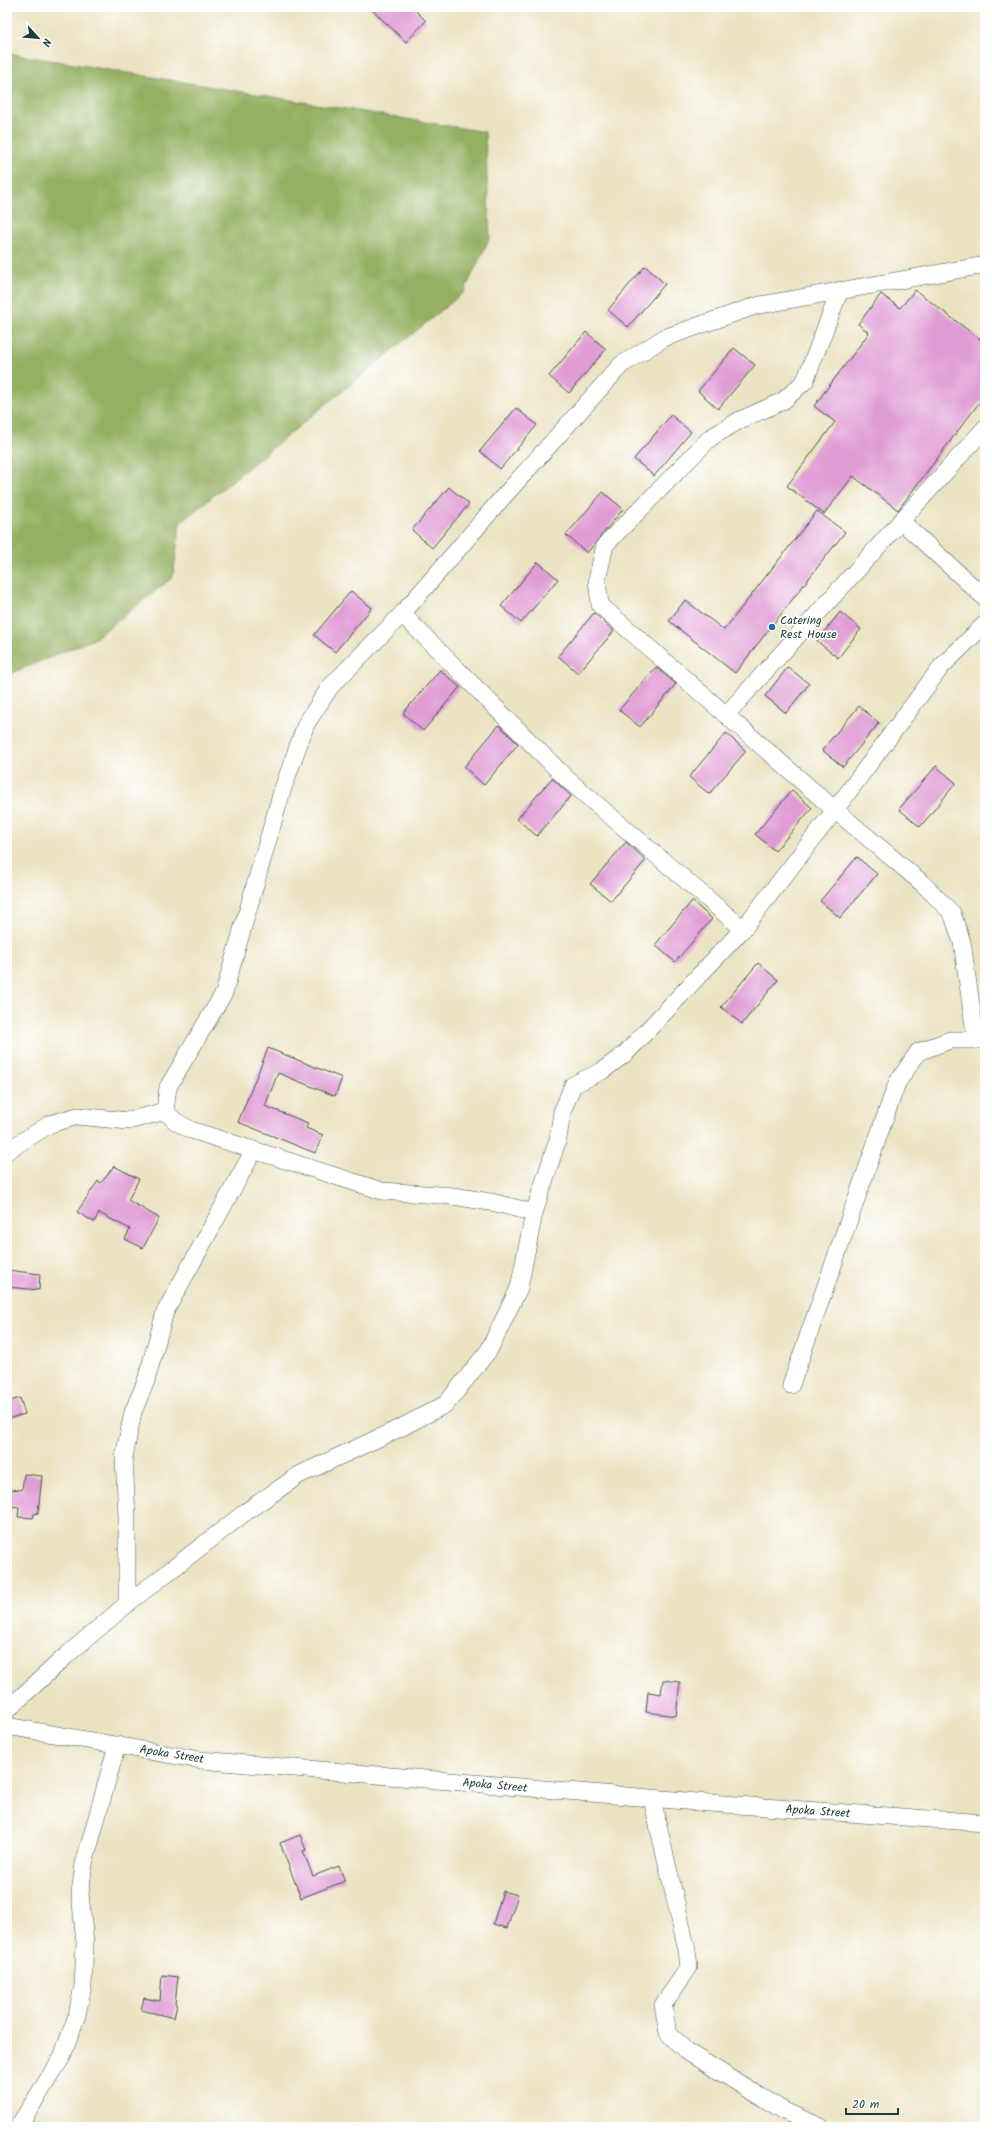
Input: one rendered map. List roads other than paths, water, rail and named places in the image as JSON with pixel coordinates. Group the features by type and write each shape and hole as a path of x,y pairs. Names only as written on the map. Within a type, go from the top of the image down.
{"street":[{"path":"534,1213 496,1202 453,1196 382,1191 191,1130 174,1121 165,1111 168,1087 224,993 282,791 306,724 330,687 402,614 503,497 621,365 664,338 756,306 985,265"},
{"path":"791,1385 897,1083 918,1052 950,1040 980,1040 962,942 952,913 922,882 835,810 600,605 597,580 605,545 710,438 740,420 783,401 805,381 840,290"},
{"path":"726,715 985,428"},
{"path":"900,521 985,598"},
{"path":"402,614 567,779 743,929"},
{"path":"7,1710 67,1655 127,1604 247,1511 299,1475 402,1427 446,1404 489,1350 519,1288 534,1213 558,1139 562,1112 573,1085 602,1071 626,1053 743,929 835,810 941,667 985,624"},
{"path":"7,1151 50,1124 78,1116 128,1121 165,1111"},
{"path":"127,1604 128,1517 124,1457 133,1412 146,1382 165,1312 254,1150"},
{"name":"Apoka Street","path":"7,1726 200,1760 652,1799 985,1823"},
{"path":"18,2127 62,2057 77,2015 83,1986 85,1943 80,1893 84,1864 117,1745"},
{"path":"652,1799 687,1950 689,1967 664,2005 668,2033 686,2051 786,2112 821,2127"}],"place":[{"name":"Catering Rest House","path":"772,627"}]}
